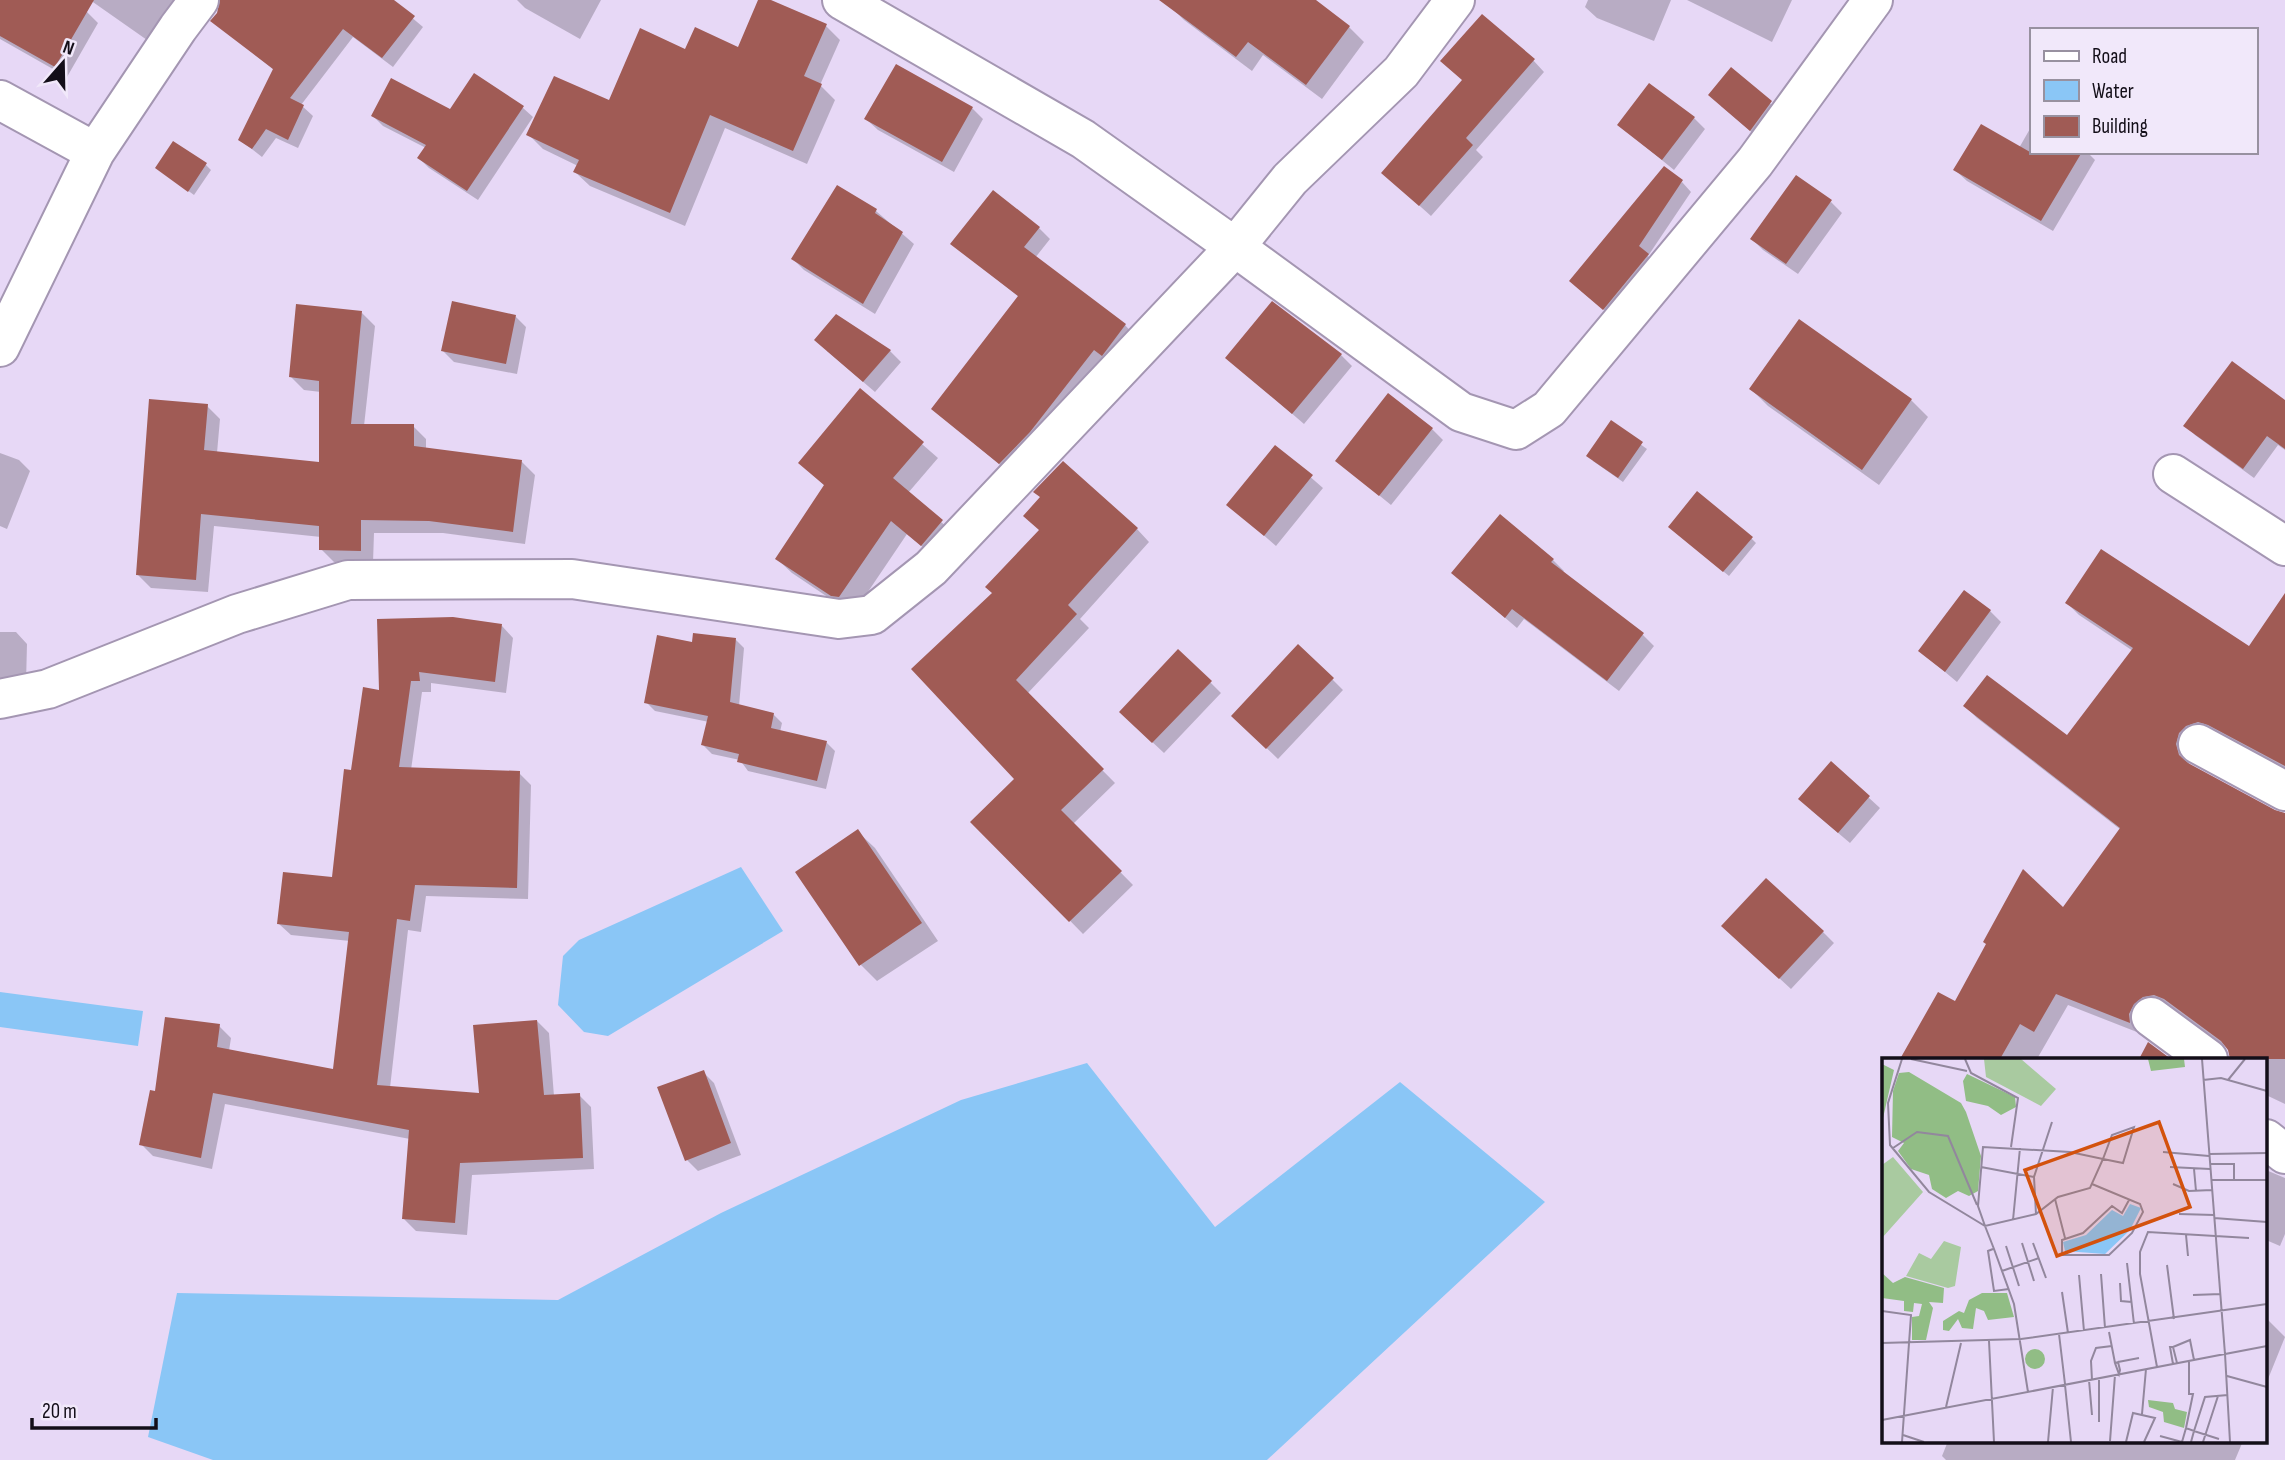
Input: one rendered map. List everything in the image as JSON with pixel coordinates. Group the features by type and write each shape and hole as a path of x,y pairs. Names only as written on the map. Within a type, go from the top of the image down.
{"street":[{"path":"0,346 95,152 199,0"},
{"path":"842,0 1083,139 1461,412 1516,430 1549,409 1755,162 1872,0"},
{"path":"0,699 47,688 237,614 348,580 572,579 839,619 873,615 931,568 1235,247 1290,179 1401,72 1455,0"},
{"path":"0,100 95,152"},
{"path":"2173,474 2285,546"},
{"path":"2198,744 2285,791"},
{"path":"2151,1017 2207,1058"},
{"path":"2268,1141 2285,1154"}],"water":[{"path":"741,867 783,931 608,1036 584,1032 558,1005 563,956 579,940"},
{"path":"0,992 143,1011 138,1046 0,1027"},
{"path":"1087,1063 1215,1227 1400,1082 1545,1202 1267,1460 213,1460 148,1437 177,1293 558,1300 721,1213 961,1100"}],"building":[{"path":"0,0 94,0 55,67 0,36"},
{"path":"220,0 394,0 415,16 382,58 343,29 290,98 304,105 288,140 266,129 252,149 238,140 273,69 210,21 217,13"},
{"path":"758,0 771,0 827,24 804,76 822,84 793,151 710,115 670,213 573,172 579,160 526,135 554,76 609,100 640,28 685,49 695,27 738,47"},
{"path":"1159,0 1316,0 1350,26 1306,85 1248,42 1236,57"},
{"path":"1482,14 1535,59 1466,138 1473,145 1419,206 1381,173 1462,80 1440,61"},
{"path":"896,64 973,107 942,162 864,119"},
{"path":"1731,67 1772,101 1750,131 1708,95"},
{"path":"474,73 524,106 467,191 417,158 426,145 371,116 391,78 450,109"},
{"path":"1649,83 1695,117 1662,160 1617,125"},
{"path":"1981,124 2030,154 2081,154 2041,221 1953,170"},
{"path":"173,141 207,163 188,192 155,168"},
{"path":"1664,166 1683,180 1639,246 1649,254 1603,310 1569,281"},
{"path":"1796,175 1832,200 1786,264 1750,239"},
{"path":"837,185 877,209 875,213 903,232 863,304 791,259"},
{"path":"993,190 1040,227 1024,247 1126,324 1102,356 1094,350 1030,432 999,464 931,409 1018,296 950,244"},
{"path":"452,301 516,315 506,364 441,351"},
{"path":"1272,301 1342,354 1292,414 1225,358"},
{"path":"296,304 362,311 351,424 414,424 414,446 522,460 513,532 429,521 361,520 361,551 319,550 319,526 201,514 196,580 136,575 149,399 208,404 204,450 319,462 319,381 289,377"},
{"path":"836,314 891,350 863,382 814,340"},
{"path":"1799,319 1912,399 1862,470 1749,389"},
{"path":"2232,361 2285,400 2285,449 2267,436 2243,469 2183,426"},
{"path":"860,388 924,442 893,478 943,520 921,546 891,521 839,597 831,596 775,559 824,485 798,463"},
{"path":"1388,393 1433,428 1379,496 1335,461"},
{"path":"1611,420 1643,442 1618,478 1586,456"},
{"path":"1275,445 1313,475 1264,536 1226,505"},
{"path":"1063,461 1138,528 1068,605 1077,614 1016,680 1104,769 1061,810 1122,871 1069,922 970,822 1014,779 911,669 992,593 985,587 1039,530 1023,516 1040,497 1033,492"},
{"path":"1697,491 1753,537 1723,572 1668,527"},
{"path":"1500,514 1554,559 1551,562 1644,633 1607,681 1512,609 1505,618 1451,573"},
{"path":"2101,549 2249,646 2285,593 2285,766 2198,722 2186,726 2179,733 2176,744 2179,755 2188,763 2285,813 2285,1059 2230,1058 2221,1041 2164,999 2154,995 2143,997 2134,1004 2129,1014 2130,1023 2056,994 2034,1032 2020,1024 2001,1058 1901,1058 1938,992 1955,1001 1986,944 1983,942 2023,869 2063,907 2120,828 1963,706 1987,675 2067,735 2133,648 2065,603"},
{"path":"1964,590 1991,610 1945,672 1918,651"},
{"path":"453,617 502,624 495,682 419,672 420,681 411,681 399,767 520,771 517,888 415,885 410,921 397,919 377,1085 479,1093 473,1025 537,1020 544,1095 580,1093 583,1158 460,1163 455,1223 402,1219 409,1130 213,1093 201,1158 139,1145 150,1090 155,1091 165,1017 220,1024 217,1047 333,1069 349,932 277,924 283,872 332,877 344,769 351,770 363,687 379,690 377,619"},
{"path":"693,633 736,638 730,702 774,713 771,728 827,741 817,781 737,762 739,754 701,745 708,716 644,703 657,635 692,642"},
{"path":"1298,644 1334,678 1266,749 1231,716"},
{"path":"1178,649 1212,681 1152,743 1119,712"},
{"path":"1831,761 1870,796 1838,833 1798,799"},
{"path":"858,829 922,923 859,966 795,872"},
{"path":"1766,878 1824,931 1779,979 1721,926"},
{"path":"2148,1042 2170,1058 2140,1058"},
{"path":"704,1070 731,1143 685,1161 657,1087"}]}
